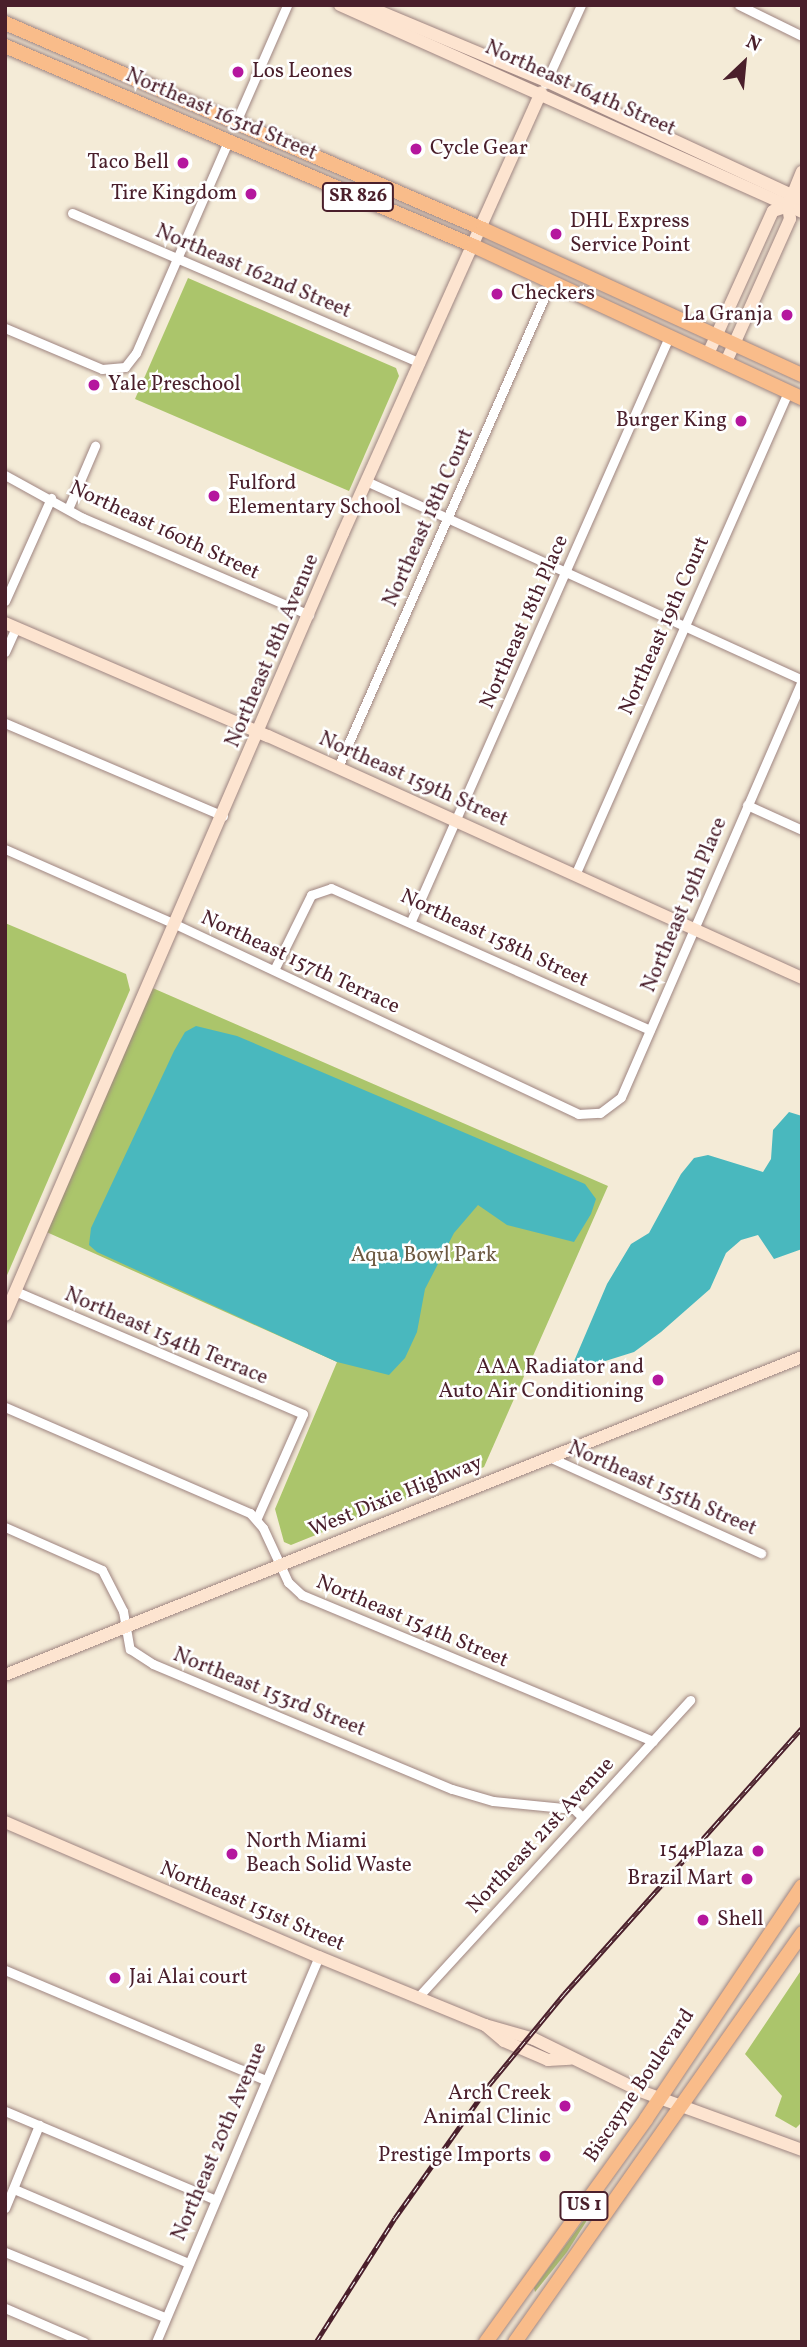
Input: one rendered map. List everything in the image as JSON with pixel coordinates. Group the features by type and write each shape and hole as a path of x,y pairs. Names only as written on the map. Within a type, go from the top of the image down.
{"main road":[{"name":"Northeast 163rd Street","path":"5,23 483,229 802,375"},
{"path":"5,30 23,31"},
{"name":"Northeast 163rd Street","path":"5,46 474,246 795,395"},
{"path":"196,128 221,128 236,122"},
{"path":"228,141 242,135 267,135"},
{"path":"304,174 352,180 358,175"},
{"path":"795,395 802,385"},
{"name":"Biscayne Boulevard","path":"486,2342 660,2097 802,1886"},
{"name":"Biscayne Boulevard","path":"515,2342 802,1933"},
{"path":"506,2313 525,2325"}],"street":[{"path":"236,122 287,5"},
{"name":"Northeast 164th Street","path":"340,5 544,87"},
{"name":"Northeast 164th Street","path":"364,5 794,201 802,212"},
{"name":"Northeast 18th Avenue","path":"5,1315 366,481 483,229 582,5"},
{"path":"739,5 802,36"},
{"path":"5,328 102,369 118,370 135,353 228,141"},
{"path":"726,362 790,219 802,172"},
{"path":"708,354 772,211 794,201"},
{"name":"Northeast 162nd Street","path":"72,213 420,363"},
{"name":"Northeast 18th Court","path":"338,768 551,282"},
{"name":"Northeast 18th Place","path":"411,921 669,337"},
{"name":"Northeast 19th Court","path":"575,875 684,627 795,395"},
{"path":"68,509 95,446"},
{"name":"Northeast 160th Street","path":"5,475 68,509 309,615"},
{"path":"366,481 802,681"},
{"path":"5,601 51,498"},
{"path":"5,652 11,625"},
{"name":"Northeast 159th Street","path":"11,625 259,732 802,978"},
{"name":"Northeast 19th Place","path":"578,1114 600,1113 613,1107 650,1030 802,681"},
{"path":"5,723 223,816"},
{"path":"747,805 802,830"},
{"name":"Northeast 157th Terrace","path":"5,849 175,923 578,1114"},
{"name":"Northeast 158th Street","path":"274,971 311,895 321,888 354,895 650,1030"},
{"name":"Northeast 154th Terrace","path":"15,1291 303,1414 257,1518"},
{"name":"West Dixie Highway","path":"5,1675 802,1357"},
{"path":"5,1406 257,1518"},
{"name":"Northeast 155th Street","path":"549,1457 761,1553"},
{"name":"Northeast 154th Street","path":"257,1518 279,1565 302,1595 653,1741"},
{"name":"Northeast 153rd Street","path":"5,1527 103,1570 110,1579 132,1652 153,1664 429,1779 493,1801 555,1806 580,1815"},
{"name":"Northeast 21st Avenue","path":"418,1997 580,1815 690,1700"},
{"name":"Northeast 151st Street","path":"5,1822 485,2025 504,2041 548,2060 570,2059 680,2107 795,2149 802,2159"},
{"name":"Northeast 20th Avenue","path":"156,2342 214,2199 319,1957"},
{"path":"5,1970 265,2080"},
{"path":"5,2111 214,2199"},
{"path":"5,2208 39,2125"},
{"path":"14,2189 188,2263"},
{"path":"5,2252 164,2318"},
{"path":"5,2308 84,2342"}],"green space":[{"path":"188,278 396,368 399,376 349,491 135,399"},
{"path":"5,923 126,974 130,990 5,1280"},
{"name":"Aqua Bowl Park","path":"148,986 608,1186 484,1467 291,1545 284,1542 275,1509 337,1362 42,1230"},
{"path":"802,1969 802,2122 796,2128 775,2116 782,2096 745,2054"},
{"path":"606,2190 567,2252 535,2292 534,2288"}],"water":[{"path":"196,1026 237,1036 585,1184 596,1199 591,1214 574,1242 507,1225 478,1205 454,1233 425,1289 417,1332 405,1358 389,1375 337,1362 97,1252 89,1245 91,1228 174,1051 185,1032"},
{"path":"789,1112 802,1116 802,1249 774,1259 758,1235 741,1240 726,1253 710,1289 661,1332 634,1352 580,1369 572,1366 607,1284 631,1244 649,1233 681,1174 694,1158 708,1155 763,1172 771,1159 773,1130"}],"railway":[{"path":"316,2342 395,2218 489,2085 564,1994 802,1728"}],"place":[{"name":"Los Leones","path":"238,72"},
{"name":"Cycle Gear","path":"416,149"},
{"name":"Taco Bell","path":"183,163"},
{"name":"Tire Kingdom","path":"251,194"},
{"name":"DHL Express Service Point","path":"556,234"},
{"name":"Checkers","path":"497,294"},
{"name":"La Granja","path":"787,315"},
{"name":"Yale Preschool","path":"94,385"},
{"name":"Burger King","path":"741,421"},
{"name":"Fulford Elementary School","path":"214,496"},
{"name":"AAA Radiator and Auto Air Conditioning","path":"658,1380"},
{"name":"154 Plaza","path":"758,1851"},
{"name":"North Miami Beach Solid Waste","path":"232,1854"},
{"name":"Brazil Mart","path":"747,1879"},
{"name":"Shell","path":"703,1920"},
{"name":"Jai Alai court","path":"115,1978"},
{"name":"Arch Creek Animal Clinic","path":"565,2106"},
{"name":"Prestige Imports","path":"545,2156"}]}
